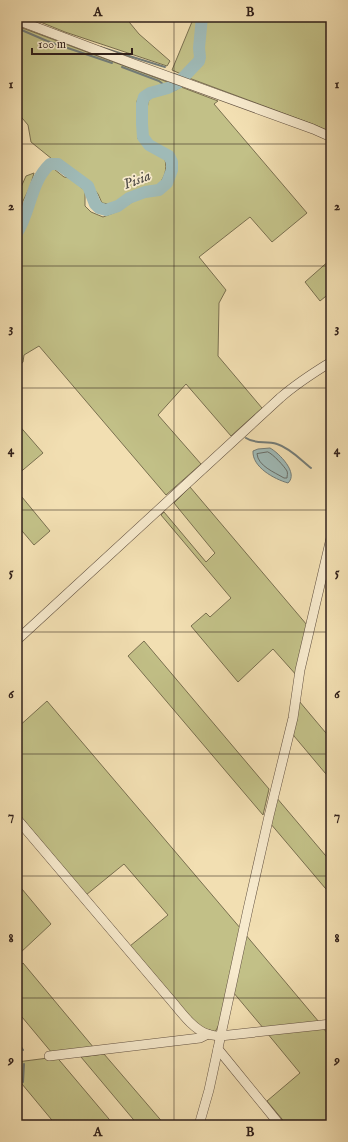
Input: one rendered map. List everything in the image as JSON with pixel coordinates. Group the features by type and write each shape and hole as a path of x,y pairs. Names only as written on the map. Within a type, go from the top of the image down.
{"street":[{"path":"17,20 313,129 331,137"},
{"path":"17,640 293,386 331,362"},
{"path":"199,1125 209,1090 292,718 300,670 331,538"},
{"path":"17,819 188,1020 199,1029 208,1034 220,1036 331,1024"},
{"path":"49,1056 200,1038 208,1034"},
{"path":"218,1049 280,1125"}],"shaded area":[{"path":"28,17 125,17 139,34 170,61 167,66 65,32"},
{"path":"194,17 198,17 194,63 190,65 188,71 181,74 172,70"},
{"path":"206,17 331,17 331,132 189,78 196,70 202,59 201,49 203,27"},
{"path":"17,26 170,83 153,88 141,94 137,101 138,139 147,148 165,159 165,173 159,185 132,193 111,204 102,203 98,194 89,183 61,160 52,159 31,142 28,125 17,112"},
{"path":"181,87 218,101 214,104 307,213 272,242 250,217 199,257 226,290 219,303 218,356 262,408 231,436 186,384 158,415 201,464 166,495 39,346 24,355 23,362 17,369 17,241 33,207 42,180 48,170 54,169 64,177 70,178 83,189 85,191 85,206 91,212 103,217 116,212 139,198 160,194 169,186 170,181 176,172 177,163 171,154 151,142 146,137 144,119 151,96 164,94"},
{"path":"34,173 30,187 23,201 22,213 17,225 17,196 26,176"},
{"path":"331,259 331,292 320,301 305,282"},
{"path":"17,423 43,453 17,475"},
{"path":"190,487 307,625 298,677 273,649 238,682 191,626 206,613 210,617 231,598 161,515 164,512 206,562 215,553 174,503"},
{"path":"17,491 50,531 34,545 17,525"},
{"path":"144,641 269,789 263,815 128,656"},
{"path":"47,701 241,929 221,1021 215,1032 206,1031 196,1024 130,946 168,915 124,864 86,895 17,812 17,728"},
{"path":"299,701 331,739 331,780 294,736 292,728"},
{"path":"276,797 331,862 331,895 270,823"},
{"path":"17,883 51,924 20,953 17,950"},
{"path":"245,934 319,1022 264,1029 233,992"},
{"path":"23,963 94,1048 52,1053 17,1011 17,968"},
{"path":"322,1027 331,1037 331,1125 287,1125 267,1101 300,1073 267,1033"},
{"path":"104,1054 165,1125 138,1125 81,1057"},
{"path":"56,1057 114,1125 56,1125 17,1078 17,1062"}],"water":[{"path":"270,448 283,459 290,469 291,479 288,483 276,479 265,472 256,462 253,451"}],"waterway":[{"path":"22,17 31,20"},
{"name":"Pisia","path":"17,233 22,224 34,188 43,172 50,164 58,164 88,186 95,204 99,208 106,210 118,206 129,198 145,192 159,190 167,183 172,170 172,162 169,156 149,145 143,137 142,104 144,97 150,93 168,88 178,83 199,61 202,17"},
{"path":"17,28 47,41 112,63"},
{"path":"100,47 165,67"},
{"path":"122,67 159,81 168,88"},
{"path":"174,74 184,77"},
{"path":"246,438 282,446 291,451 311,468"},
{"path":"17,1041 23,1050"},
{"path":"23,1082 24,1064"}]}
